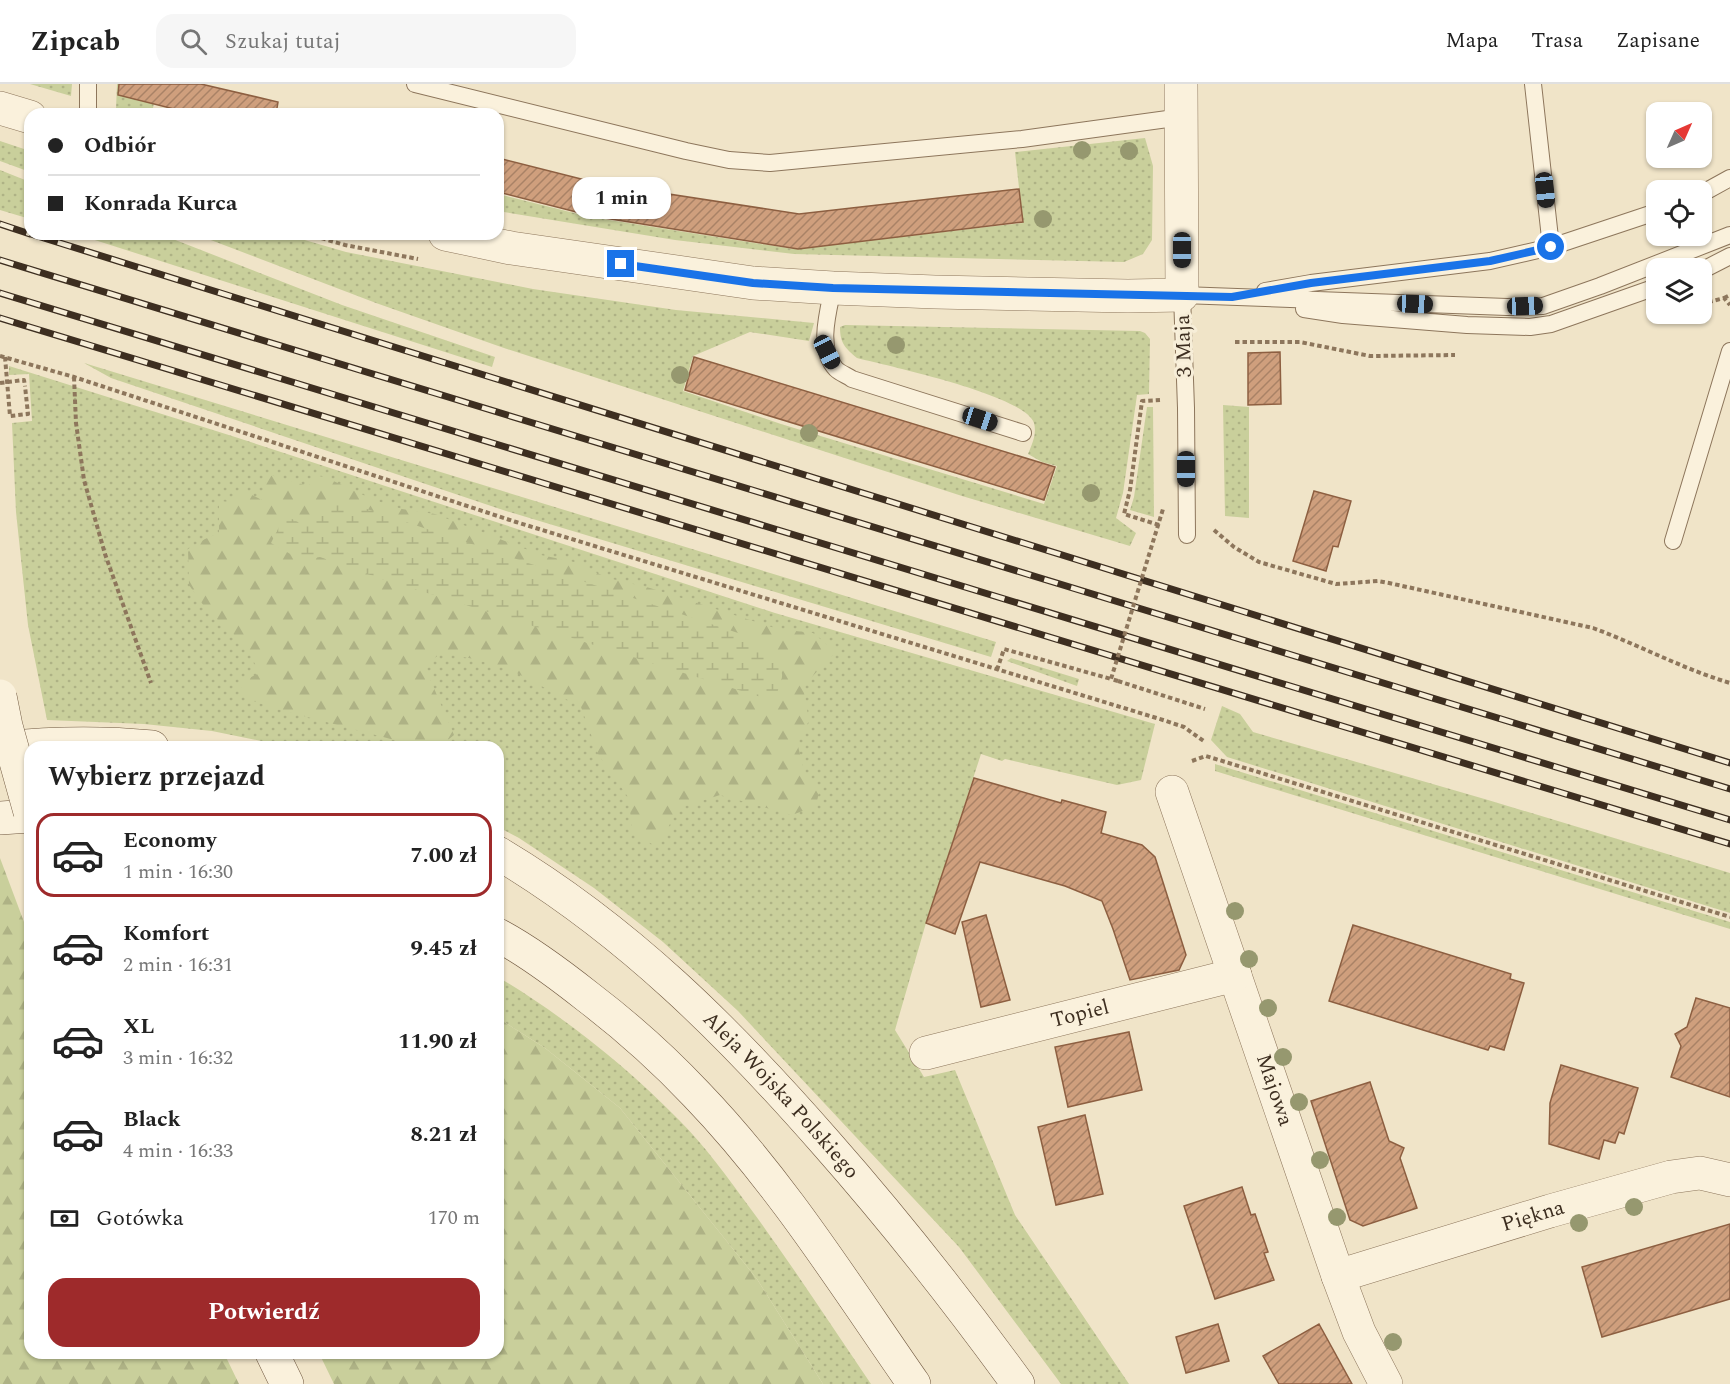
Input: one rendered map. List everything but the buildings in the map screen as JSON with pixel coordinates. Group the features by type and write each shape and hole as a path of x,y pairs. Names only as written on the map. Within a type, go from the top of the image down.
{"street":[{"name":"3 Maja","path":"1181,84 1182,295"},
{"path":"0,108 24,115"},
{"path":"474,240 512,248 753,283 833,288 1128,296 1182,295"},
{"path":"0,696 24,792"},
{"path":"0,748 24,747"},
{"name":"Majowa","path":"1172,792 1338,1276 1359,1332 1386,1384"},
{"path":"0,818 24,815"},
{"name":"Aleja Wojska Polskiego","path":"504,857 580,907 682,991 734,1043 862,1184 962,1306 1017,1384"},
{"path":"504,939 562,976 611,1014 697,1094 743,1146 786,1202 914,1384"},
{"name":"Topiel","path":"926,1053 1235,975"},
{"name":"Piękna","path":"1338,1276 1550,1211 1671,1177 1700,1173 1730,1180"},
{"path":"276,1359 287,1384"}],"lane":[{"path":"88,84 88,108"},
{"path":"415,84 697,153 729,160 770,163 1022,139 1182,117"},
{"path":"1533,84 1551,247"},
{"path":"1712,188 1730,178"},
{"path":"1232,297 1311,283 1490,261 1551,247 1646,215"},
{"path":"1182,295 1507,307 1543,306 1730,235"},
{"path":"1712,265 1730,256"},
{"path":"833,288 826,335 827,352 836,369 852,379 1023,433"},
{"path":"1232,297 1342,315 1467,325 1530,327 1551,324 1646,290"},
{"name":"3 Maja","path":"1182,295 1187,535"},
{"path":"1673,541 1730,351"}],"path":[{"path":"1712,301 1730,295"},
{"path":"1724,298 1730,305"},
{"path":"0,382 24,380 28,414 10,416 2,357 75,377 516,522 1163,720 1184,727 1205,742"},
{"path":"75,377 76,423 84,480 105,554 151,683"},
{"path":"1159,525 1124,514 1130,490 1142,400 1160,400"},
{"path":"1111,679 1163,509"},
{"path":"1212,528 1234,547 1259,562 1336,584 1378,581 1593,628 1626,640 1706,676 1730,683"},
{"path":"997,670 1004,649 1205,708"},
{"path":"1206,756 1730,917"}],"green space":[{"path":"30,84 72,84 71,96"},
{"path":"117,84 158,84 153,108 116,108"},
{"path":"1145,138 1153,166 1152,240 1143,254 1124,262 794,254 675,240 504,212 504,196 590,217 793,249 1023,223 1015,152"},
{"path":"0,141 24,149 24,170 0,161"},
{"path":"0,170 24,180 24,217 0,210"},
{"path":"95,240 175,240 342,305 495,357 492,367"},
{"path":"211,240 305,240 346,252 533,289 676,310 814,323 809,341 750,332 693,356 683,391 781,424 1044,504 1057,466 1042,462 1028,454 1034,439 1035,427 1025,412 1007,402 954,383 857,358 844,345 840,327 845,325 1140,331 1150,339 1149,394 1137,395 1123,493 1116,518 1136,533 1130,546 962,496 504,348 376,303"},
{"path":"84,363 996,642 991,657 506,511 111,378"},
{"path":"9,366 232,436 775,613 1155,724 1141,780 1117,785 1005,759 1002,761 981,754 926,923 895,1030 924,1077 955,1070 1015,1215 1129,1384 1061,1384 959,1247 738,1011 663,942 594,888 504,830 504,741 261,741 212,731 144,724 47,720 28,625 16,512 12,423 32,421 29,374 9,375"},
{"path":"1223,405 1249,407 1249,518 1225,516"},
{"path":"1147,407 1153,407 1154,517 1130,510 1134,497"},
{"path":"267,474 308,486 319,476 374,500 402,509 435,514 541,555 574,562 608,578 650,588 778,629 813,633 836,652 803,686 809,721 797,742 805,775 819,792 816,806 792,815 720,795 679,808 657,847 633,833 628,797 598,754 581,707 511,670 474,659 442,653 424,665 454,735 446,741 398,741 250,700 238,683 260,673 244,644 206,609 189,585 188,549 219,533 219,501 231,502 244,491 262,500"},
{"path":"343,501 747,636 769,652 778,662 782,674 774,701 382,579 320,557 301,560 271,543 281,523 292,519 302,524 319,512"},
{"path":"1011,658 1079,679 1077,686 1007,661"},
{"path":"1222,706 1240,714 1253,732 1730,873 1730,913 1227,757 1211,740"},
{"path":"1215,764 1730,922 1730,929 1215,771"},
{"path":"0,858 24,922 24,1359 227,1359 239,1384 0,1384"},
{"path":"504,981 593,1043 637,1080 689,1130 716,1162 766,1230 871,1384 823,1384 757,1279 620,1108 545,1048 504,1022"},
{"path":"504,1022 545,1048 620,1108 757,1279 823,1384 334,1384 322,1359 504,1359"}],"railway":[{"path":"0,224 24,232"},
{"path":"50,240 1730,763"},
{"path":"0,260 1730,789"},
{"path":"0,293 1730,820"},
{"path":"0,318 1730,844"}],"route":[{"path":"621,264 753,283 833,288 1232,297 1311,283 1490,261 1551,247"}]}
